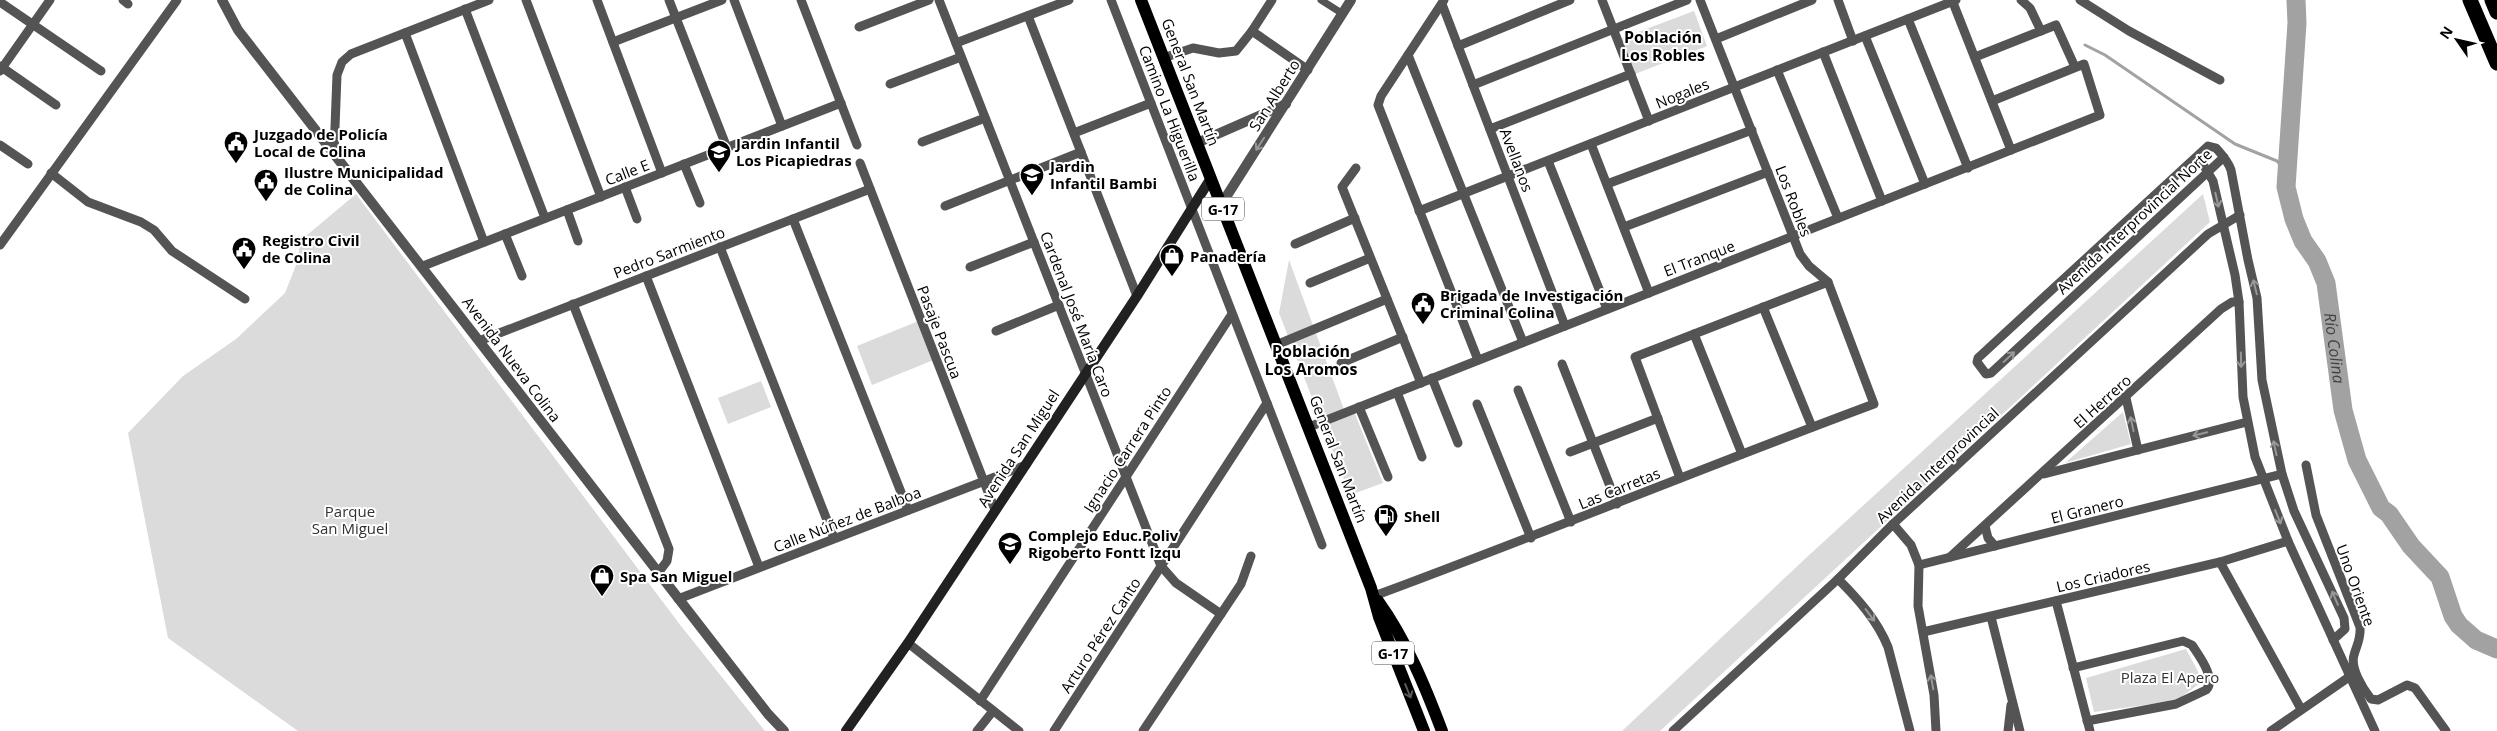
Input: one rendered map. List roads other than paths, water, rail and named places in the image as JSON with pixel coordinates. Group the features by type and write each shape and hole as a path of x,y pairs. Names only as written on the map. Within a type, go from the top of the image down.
{"highway":[{"path":"2470,0 2497,64"},
{"path":"2492,0 2497,12"}],"main road":[{"name":"General San Martín","path":"1141,0 1309,427 1374,596 1379,617 1424,731"},
{"name":"Avenida San Miguel","path":"846,731 908,643 1086,374 1210,178"},
{"name":"General San Martín","path":"1374,596 1400,638 1427,692 1442,731"}],"street":[{"path":"50,0 1,68 56,105"},
{"path":"0,245 177,0"},
{"name":"Avenida Nueva Colina","path":"222,0 238,30 423,266 658,573 768,714 784,731"},
{"path":"334,152 337,75 342,62 351,54 489,0"},
{"path":"526,0 601,197"},
{"path":"597,0 662,173"},
{"path":"669,0 727,148"},
{"path":"613,42 722,0"},
{"path":"734,0 782,126"},
{"path":"801,0 857,145"},
{"path":"859,27 929,0"},
{"name":"Cardenal José María Caro","path":"938,0 1162,566 1176,583 1221,614"},
{"path":"956,43 1069,0"},
{"name":"Camino La Higuerilla","path":"1111,0 1322,545"},
{"path":"1163,58 1193,48 1219,53 1236,51 1246,42 1272,0"},
{"path":"1321,0 1343,14"},
{"name":"San Alberto","path":"1221,204 1351,0"},
{"path":"1458,46 1550,4 1570,0"},
{"path":"1602,0 1650,121"},
{"path":"1473,85 1687,0"},
{"name":"Los Robles","path":"1700,0 1804,260 1828,282 1874,404"},
{"path":"1716,39 1812,0"},
{"path":"1838,0 1853,41"},
{"path":"1953,0 2011,150"},
{"name":"Nogales","path":"1419,211 1953,0"},
{"path":"2021,0 2030,8 2042,31"},
{"path":"2080,0 2129,30 2220,80"},
{"path":"0,2 101,72"},
{"path":"1443,2 1381,96 1378,105 1478,360"},
{"name":"Avellanos","path":"1443,2 1565,326"},
{"path":"465,9 545,218"},
{"path":"1028,16 1137,296"},
{"path":"1908,19 1968,168"},
{"path":"1975,57 2056,25 2080,66 1992,101"},
{"path":"1252,31 1308,70"},
{"path":"405,33 484,242"},
{"path":"1865,36 1925,184"},
{"path":"1823,52 1882,201"},
{"path":"1408,55 1523,342"},
{"path":"890,84 961,57"},
{"name":"El Tranque","path":"1309,427 2100,115 2080,66"},
{"path":"1777,70 1838,218"},
{"path":"1490,129 1631,74"},
{"name":"Calle E","path":"423,266 841,103"},
{"path":"1074,133 1151,103"},
{"path":"1197,143 1287,103"},
{"path":"922,142 985,118"},
{"path":"1607,184 1752,130"},
{"path":"1591,144 1649,293"},
{"path":"0,145 28,164"},
{"name":"Avenida Interprovincial Norte","path":"2208,146 2212,146 2224,157 1991,373 1986,374 1977,362 1978,358 2208,146"},
{"path":"946,206 1081,152"},
{"path":"2198,156 2209,172 2223,224 2239,302 2242,382 2247,422 2263,479 2288,540 2375,731"},
{"path":"2224,157 2231,170 2257,298 2262,380 2282,474 2294,511 2344,618 2345,628 2333,640"},
{"path":"1548,160 1607,309"},
{"name":"Pasaje Pascua","path":"860,163 995,510"},
{"path":"684,164 700,203"},
{"path":"1356,168 1342,187 1421,383"},
{"path":"1624,227 1768,172"},
{"path":"51,173 88,202 141,222 154,230 172,251 245,299"},
{"path":"625,188 637,219"},
{"name":"Pedro Sarmiento","path":"479,341 870,189"},
{"path":"566,210 578,241"},
{"name":"Avenida Interprovincial","path":"1674,731 1893,524 2208,234 2240,216"},
{"path":"1295,244 1355,218"},
{"path":"793,219 908,510"},
{"path":"505,234 522,276"},
{"path":"970,267 1034,242"},
{"path":"720,248 834,538"},
{"path":"1310,283 1370,258"},
{"path":"646,276 759,567"},
{"path":"1680,478 1635,357 1828,282"},
{"path":"1276,345 1387,299"},
{"name":"El Herrero","path":"1950,557 2222,309 2232,302 2239,302"},
{"path":"573,304 669,549 667,561 658,573"},
{"path":"996,331 1059,305"},
{"path":"1763,307 1812,427"},
{"name":"Ignacio Carrera Pinto","path":"980,701 1232,314"},
{"path":"1694,334 1742,454"},
{"path":"1341,363 1403,337"},
{"path":"1562,364 1617,504"},
{"path":"1432,378 1458,442"},
{"path":"1518,390 1571,522"},
{"path":"1397,392 1422,457"},
{"path":"2126,398 2138,450"},
{"name":"Arturo Pérez Canto","path":"1054,731 1267,403"},
{"path":"1477,404 1531,538"},
{"name":"Las Carretas","path":"1374,596 1531,538 1680,478 1874,404"},
{"path":"1359,407 1388,477"},
{"path":"1570,452 1658,418"},
{"path":"2042,474 2247,422"},
{"name":"Calle Núñez de Balboa","path":"678,598 1026,465"},
{"name":"Uno Oriente","path":"2306,465 2316,515 2360,627 2361,637 2354,655 2354,664 2365,691 2371,699 2378,700 2407,685 2414,688 2446,731"},
{"name":"El Granero","path":"1919,565 2282,474"},
{"path":"1893,524 1911,545 1919,565 1918,606 1934,695 1936,731"},
{"path":"1985,526 1988,538 1995,546"},
{"name":"Los Criadores","path":"1923,632 2220,562 2288,540"},
{"path":"1142,731 1242,584 1252,556"},
{"path":"2220,562 2301,708"},
{"path":"1838,578 1869,612 1882,633 1888,646 1910,731"},
{"path":"2056,601 2090,731"},
{"path":"1990,617 2020,731"},
{"path":"2073,668 2186,641 2192,645 2211,679 2210,687 2206,690 2176,704 2087,721"},
{"path":"908,643 1019,731"},
{"path":"2271,731 2301,708 2349,677"},
{"path":"2008,731 2011,700"},
{"path":"977,731 993,711"}],"waterway":[{"name":"Río Colina","path":"2296,0 2297,23 2286,187 2294,219 2303,241 2317,261 2326,283 2343,410 2357,460 2381,508 2389,514 2411,546 2440,577 2453,616 2459,625 2476,640 2497,649"},
{"path":"2085,45 2105,55 2235,144 2277,161 2286,172"}],"place":[{"name":"Juzgado de Policía Local de Colina","path":"236,164"},
{"name":"Jardin Infantil Los Picapiedras","path":"719,173"},
{"name":"Jardin Infantil Bambi","path":"1032,196"},
{"name":"Ilustre Municipalidad de Colina","path":"266,202"},
{"name":"Registro Civil de Colina","path":"244,270"},
{"name":"Panadería","path":"1172,277"},
{"name":"Brigada de Investigación Criminal Colina","path":"1423,325"},
{"name":"Shell","path":"1386,537"},
{"name":"Complejo Educ.Poliv Rigoberto Fontt Izqu","path":"1010,565"},
{"name":"Spa San Miguel","path":"602,597"}],"district":[{"name":"Población Los Robles","path":"1663,46"},
{"name":"Población Los Aromos","path":"1311,360"}],"park label":[{"name":"Parque San Miguel","path":"350,520"},
{"name":"Plaza El Apero","path":"2170,677"}]}
